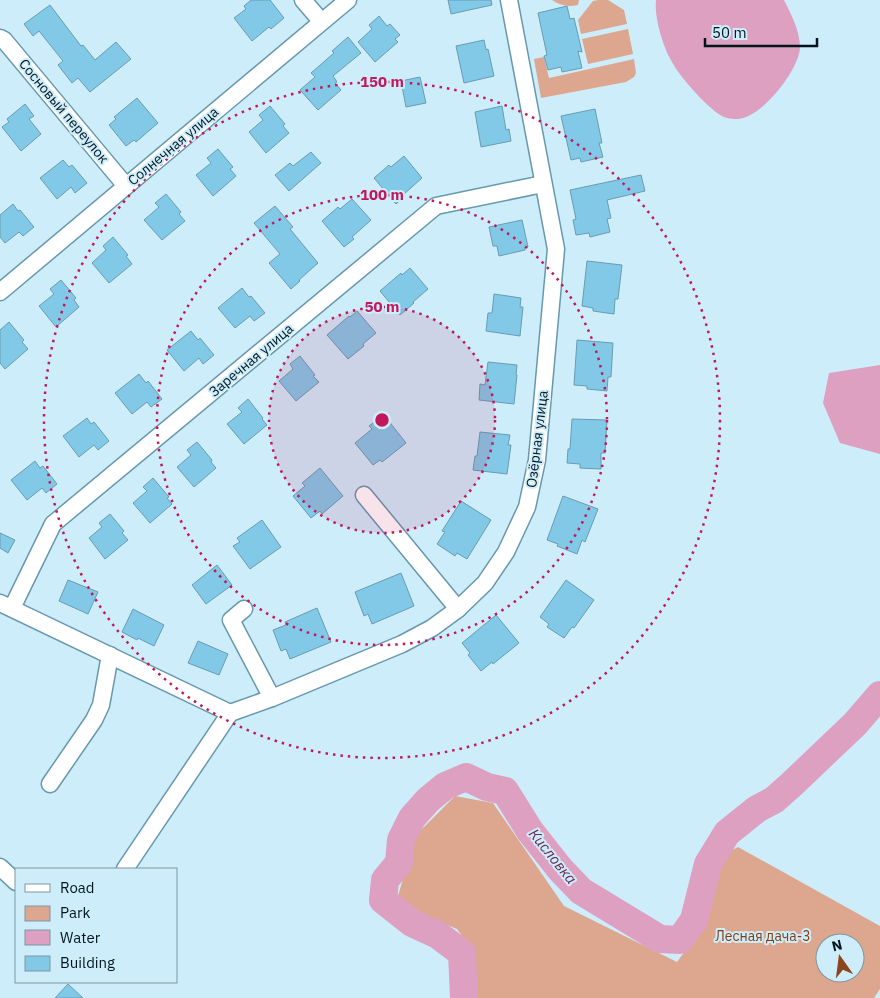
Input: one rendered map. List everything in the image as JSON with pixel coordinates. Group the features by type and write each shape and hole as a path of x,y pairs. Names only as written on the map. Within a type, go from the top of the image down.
{"street":[{"path":"302,0 321,21"},
{"name":"Солнечная улица","path":"0,292 348,0"},
{"name":"Озёрная улица","path":"230,713 272,698 402,644 432,628 458,608 485,583 506,552 527,507 537,460 556,248 509,0"},
{"name":"Сосновый переулок","path":"0,38 4,40 126,186"},
{"name":"Заречная улица","path":"6,606 53,524 436,206 543,184"},
{"path":"364,495 458,608"},
{"path":"6,606 230,713 126,868"},
{"path":"244,609 231,620 272,698"},
{"path":"50,784 94,720 101,705 110,655"},
{"path":"0,868 15,881"}],"green space":[{"path":"552,0 579,0 578,5 571,6 562,5"},
{"path":"608,0 624,10 627,24 581,34 578,20 593,1"},
{"path":"628,29 633,54 588,64 582,39"},
{"path":"544,57 549,78 634,59 636,73 634,77 626,82 541,98 534,59"},
{"name":"Лесная дача-3","path":"455,796 493,803 564,906 677,962 701,929 718,858 738,847 880,926 880,989 874,998 474,998 476,955 457,929 427,917 398,896 416,835"}],"water":[{"path":"656,0 784,0 795,23 800,41 798,56 793,68 777,92 756,112 735,119 724,117 711,108 695,92 672,62 660,32 656,15"},
{"path":"880,365 880,454 840,443 823,403 829,373"}],"building":[{"path":"251,0 270,0 284,18 252,41 234,18 246,9 244,6"},
{"path":"448,0 491,0 492,5 451,14"},
{"path":"50,5 81,46 83,45 95,60 116,42 131,59 90,92 78,78 72,83 58,65 63,61 39,31 33,36 24,24"},
{"path":"567,6 570,19 574,18 582,52 578,51 582,68 562,72 561,67 548,70 544,56 547,55 538,13"},
{"path":"379,16 387,26 390,24 400,35 395,39 398,42 375,62 358,42 372,29 369,25"},
{"path":"348,37 361,53 333,76 337,82 335,83 341,90 318,110 300,90 315,77 311,73 334,53 332,51"},
{"path":"484,40 494,76 464,83 456,46"},
{"path":"420,77 426,103 406,107 401,81"},
{"path":"137,98 158,123 136,142 134,140 126,146 109,125 116,119 114,117"},
{"path":"25,104 34,116 29,119 41,134 21,151 2,127 9,122 7,119"},
{"path":"270,106 285,124 283,126 289,133 266,153 249,132 263,120 259,115"},
{"path":"502,106 506,130 509,129 511,141 481,147 475,112"},
{"path":"595,109 602,143 599,143 603,157 581,162 580,158 571,160 561,116"},
{"path":"218,149 233,167 230,169 236,176 213,196 196,175 211,163 207,158"},
{"path":"311,152 321,163 289,191 275,175 290,163 293,166"},
{"path":"404,156 422,178 396,204 374,178 389,165 391,167"},
{"path":"63,160 69,167 72,165 87,183 75,193 71,187 57,199 40,178"},
{"path":"641,175 645,191 607,200 611,218 607,219 610,232 590,237 589,233 576,235 573,220 576,219 570,190"},
{"path":"166,194 181,212 179,214 185,221 162,240 144,220 159,207 155,203"},
{"path":"352,199 371,220 344,247 322,221 338,207 340,209"},
{"path":"13,204 34,227 23,236 19,232 5,243 0,237 0,215"},
{"path":"275,206 293,227 290,229 318,263 291,289 269,263 280,254 254,223"},
{"path":"522,220 528,247 525,247 525,250 499,256 497,246 493,246 489,227"},
{"path":"113,237 128,255 126,256 132,264 109,283 92,263 106,250 103,246"},
{"path":"587,261 622,265 618,299 615,299 614,314 593,311 593,308 582,306"},
{"path":"410,268 428,289 400,315 380,291 401,273 402,275"},
{"path":"61,280 76,298 74,300 79,307 56,327 39,306 54,294 50,289"},
{"path":"242,288 265,313 254,321 250,316 235,328 218,308"},
{"path":"494,294 521,298 520,307 523,307 520,336 486,331 488,313 492,313"},
{"path":"357,311 376,333 348,359 327,335"},
{"path":"9,322 24,340 22,342 28,349 5,369 0,363 0,330"},
{"path":"191,331 198,340 200,338 214,355 203,364 199,358 184,371 167,350"},
{"path":"577,340 613,343 611,377 608,377 607,391 587,389 587,386 574,385"},
{"path":"300,356 319,382 296,401 279,381 293,369 290,364"},
{"path":"488,362 517,365 514,404 479,400 480,384 485,385"},
{"path":"139,374 146,383 148,381 162,399 151,407 147,402 132,414 115,393"},
{"path":"248,399 267,425 244,444 227,424 242,412 238,408"},
{"path":"384,415 406,443 382,462 380,460 373,465 355,443 372,429 369,426"},
{"path":"87,418 91,424 94,422 109,441 98,450 94,445 79,457 63,436"},
{"path":"572,419 607,420 605,453 601,453 601,469 580,468 580,464 567,463"},
{"path":"480,432 510,435 508,445 511,445 507,474 473,470"},
{"path":"197,442 216,468 194,487 177,467 191,455 187,450"},
{"path":"35,461 40,468 43,466 57,484 46,493 42,488 27,500 11,480"},
{"path":"320,468 343,496 322,514 320,511 311,518 293,496 305,486 302,483"},
{"path":"153,478 169,497 167,498 172,504 150,523 133,503 147,491 143,487"},
{"path":"563,496 598,509 585,542 582,540 577,554 547,540"},
{"path":"461,501 491,520 467,559 457,553 455,556 437,544 445,532 442,531"},
{"path":"110,514 124,531 122,533 128,540 105,559 89,538 102,527 99,523"},
{"path":"262,520 281,547 250,569 233,546 240,542 237,538"},
{"path":"0,533 15,540 8,553 0,548"},
{"path":"217,565 232,585 206,604 192,585"},
{"path":"401,573 414,606 372,624 368,614 364,616 355,592"},
{"path":"68,580 98,592 88,614 59,601"},
{"path":"566,580 594,600 574,628 572,627 564,638 547,627 549,624 540,617"},
{"path":"317,608 331,642 290,659 286,649 281,651 273,630 286,625 285,622"},
{"path":"133,609 164,625 154,646 122,632"},
{"path":"496,615 519,643 481,671 468,655 470,653 462,643"},
{"path":"198,641 228,654 219,675 188,663"},
{"path":"68,984 83,998 55,998"}],"waterway":[{"name":"Кисловка","path":"464,998 462,953 438,935 412,923 383,900 385,880 399,863 401,840 412,818 428,800 445,786 466,777 487,787 505,791 530,831 560,869 581,891 660,939 680,940 694,920 708,864 727,833 757,809 774,800 792,784 855,724 880,695"}]}
